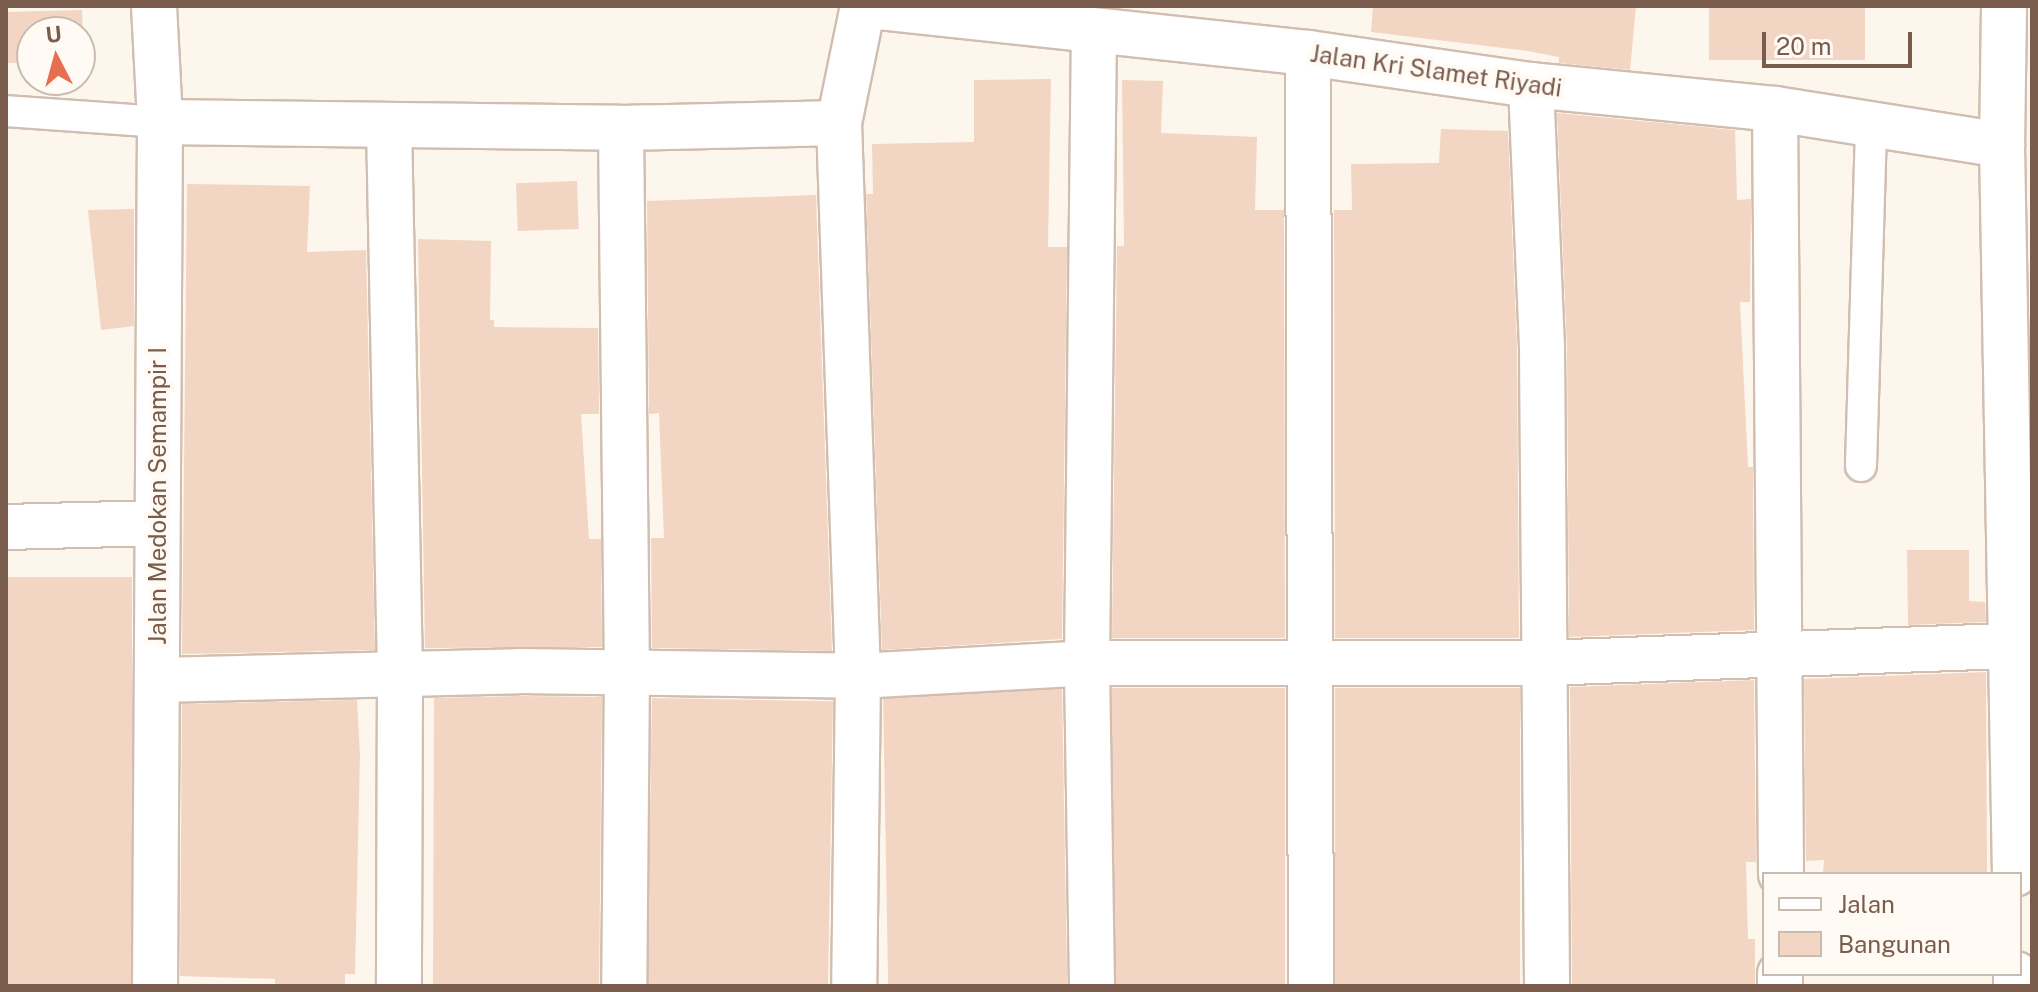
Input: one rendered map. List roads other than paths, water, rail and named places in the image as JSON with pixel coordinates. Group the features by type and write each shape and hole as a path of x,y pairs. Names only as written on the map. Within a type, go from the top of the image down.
{"street":[{"name":"Jalan Medokan Semampir I","path":"154,6 160,122 155,986"},
{"path":"854,986 858,676 839,123 866,6"},
{"name":"Jalan Kri Slamet Riyadi","path":"866,6 1116,23 1531,85 1775,109 2002,145"},
{"path":"2004,6 2002,145 2014,646 2015,872"},
{"path":"1092,986 1087,663 1116,23"},
{"path":"1308,53 1311,986"},
{"path":"1531,85 1542,348 1547,986"},
{"path":"1775,109 1781,872"},
{"path":"160,122 621,128 839,123"},
{"path":"389,125 400,673 399,986"},
{"path":"621,128 627,671 624,986"},
{"path":"6,527 157,523"},
{"path":"158,680 627,671 858,676 1087,663 1543,663 2014,646"}],"lane":[{"path":"6,111 160,122"},
{"path":"1861,466 1871,124"}]}
